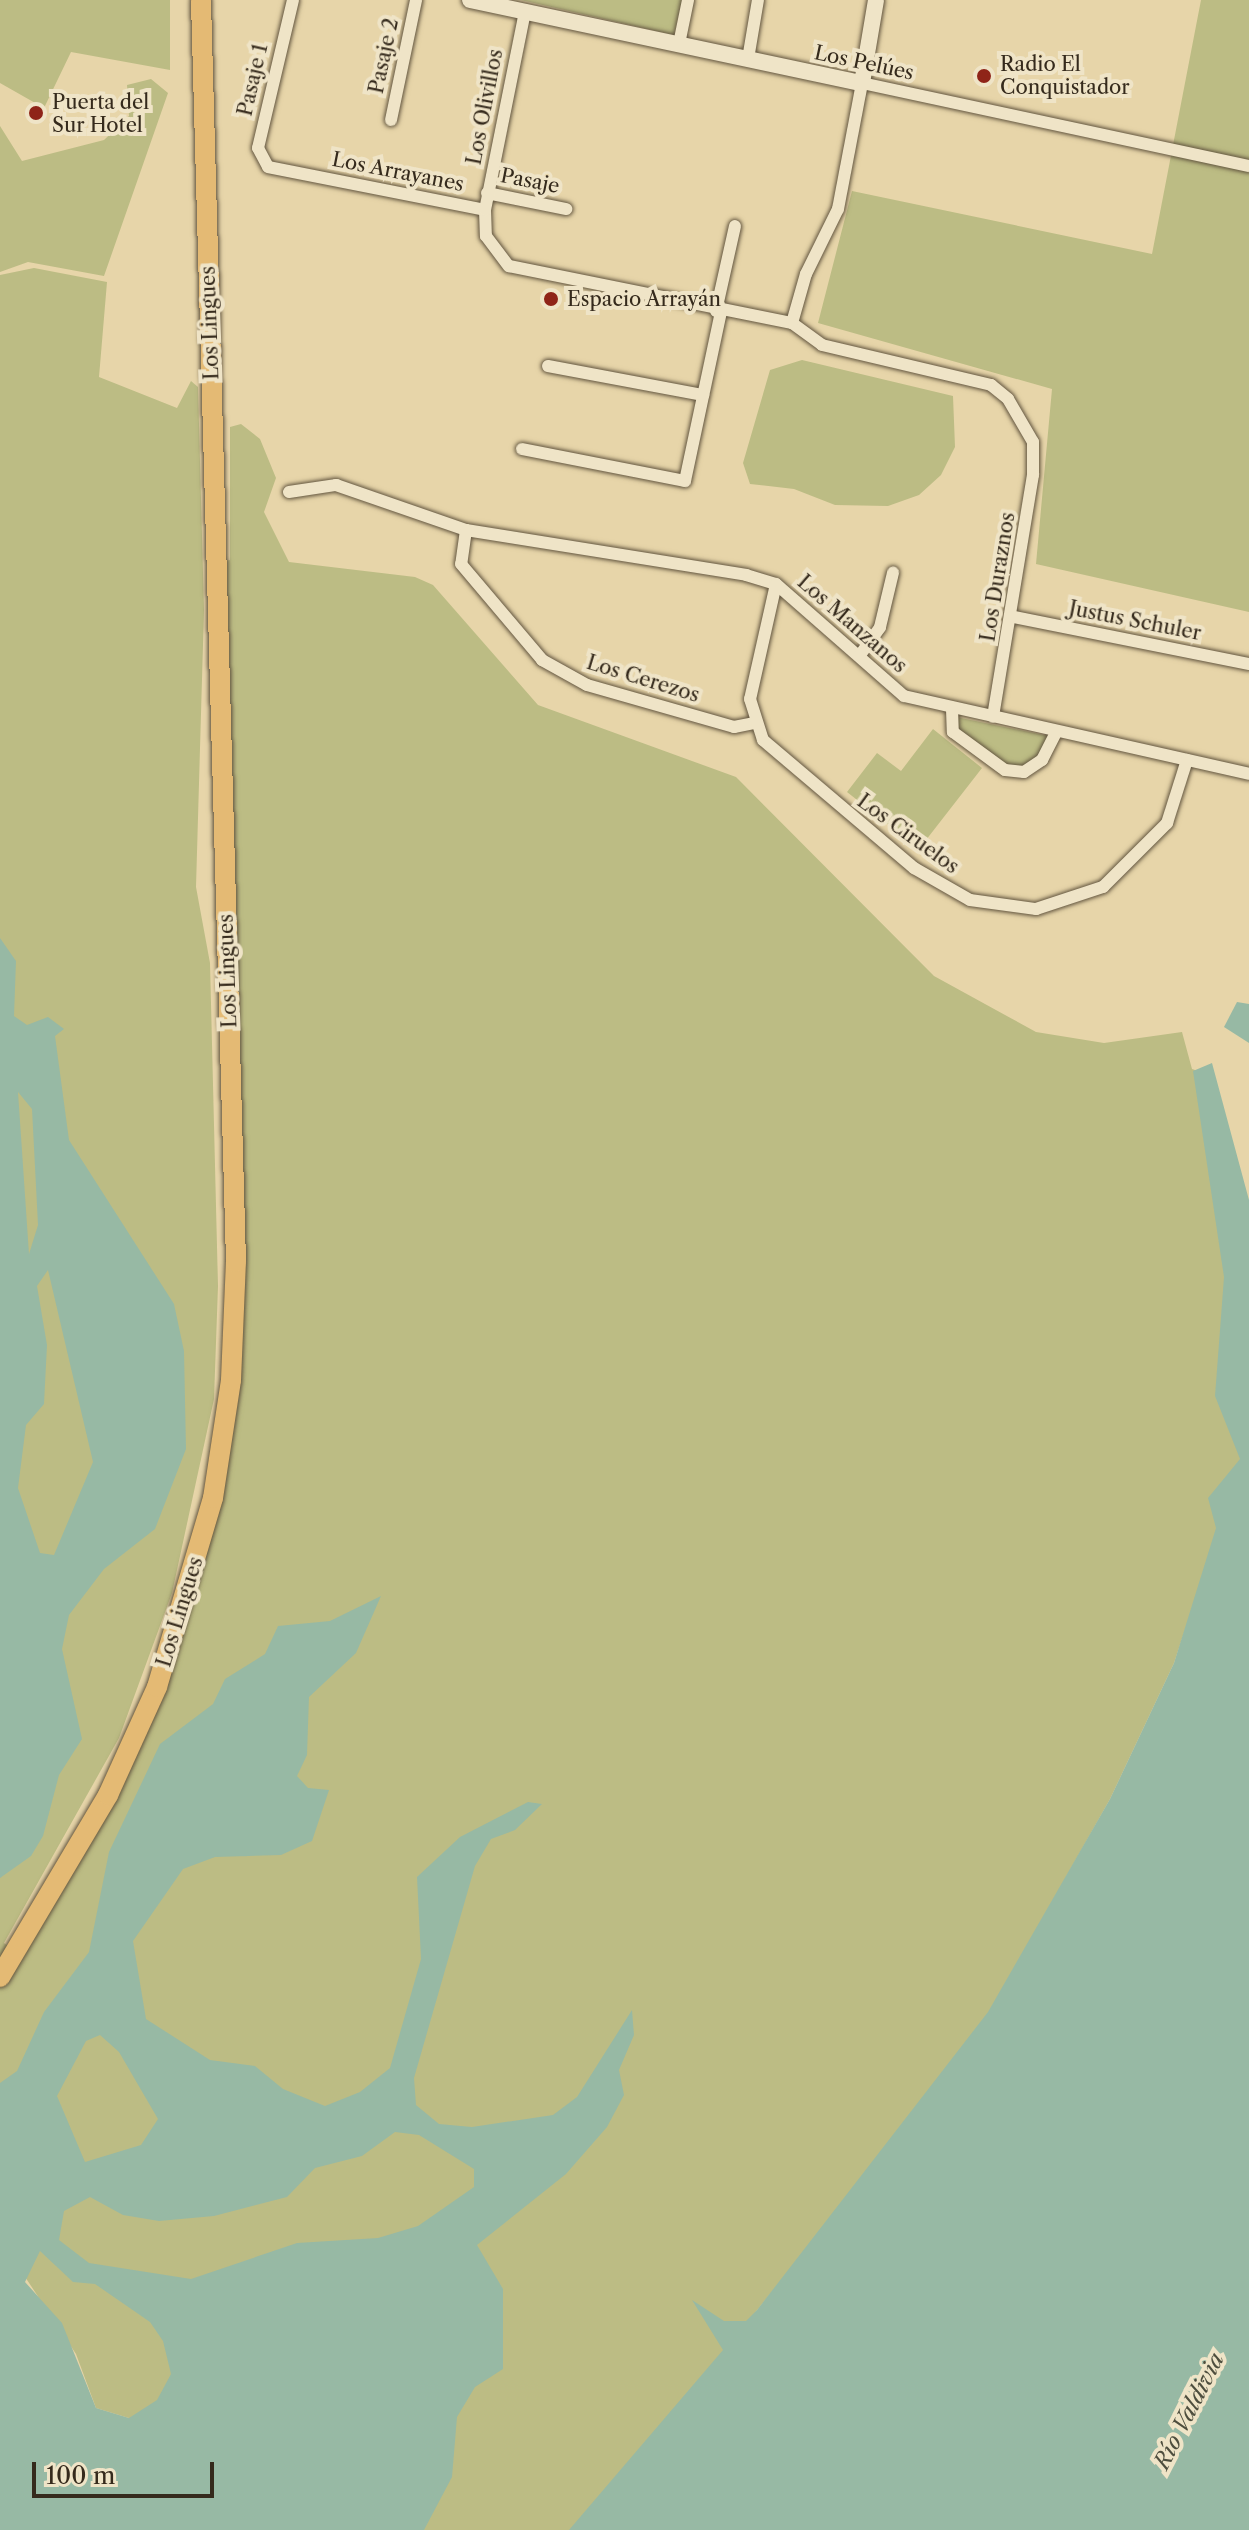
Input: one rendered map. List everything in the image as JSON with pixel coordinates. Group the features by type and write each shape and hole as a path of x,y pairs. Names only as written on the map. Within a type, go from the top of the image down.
{"main road":[{"name":"Los Lingues","path":"0,1977 119,1772 171,1650 213,1498 231,1380 236,1249 201,0"}],"street":[{"name":"Pasaje 1","path":"268,167 258,148 293,0"},
{"name":"Pasaje 2","path":"391,120 416,0"},
{"name":"Los Pelúes","path":"470,0 1249,166"},
{"path":"679,44 688,0"},
{"path":"748,59 758,0"},
{"path":"792,323 806,274 838,209 876,0"},
{"name":"Los Olivillos","path":"485,210 525,11"},
{"name":"Los Arrayanes","path":"268,167 485,210 486,236 509,266 718,311 792,323 822,345 991,385 1033,442"},
{"name":"Pasaje","path":"487,193 566,209"},
{"path":"522,449 685,481 735,226"},
{"path":"548,366 703,395"},
{"name":"Los Duraznos","path":"993,717 1014,617 1033,442"},
{"name":"Los Manzanos","path":"289,492 336,485 466,530 776,584 904,696 1056,733 1249,774"},
{"name":"Los Cerezos","path":"466,530 461,564 552,667 587,685 734,727 754,723"},
{"path":"860,655 880,627 893,573"},
{"path":"754,723 750,699 776,584"},
{"name":"Justus Schuler","path":"1014,617 1249,664"},
{"path":"952,709 953,732 1005,770 1024,772 1042,760 1056,733"},
{"name":"Los Ciruelos","path":"754,723 782,763 914,868 970,900 1011,908 1078,900 1128,868 1167,823 1187,760"}],"green space":[{"path":"0,0 170,0 170,70 71,52 44,108 0,83"},
{"path":"521,0 682,0 674,35"},
{"path":"1201,0 1249,0 1249,612 1036,564 1052,389 818,323 852,191 1152,254"},
{"path":"151,79 168,93 104,276 28,262 0,272 0,126 22,161 104,140 129,116 127,85"},
{"path":"34,268 107,282 99,377 177,408 191,381 198,387 204,610 196,887 210,963 218,1286 214,1399 172,1593 119,1738 4,1943 15,1951 171,1654 229,1388 224,561 230,560 230,427 241,424 260,439 276,478 264,512 289,562 415,577 433,585 538,705 736,777 934,976 1036,1032 1104,1043 1182,1032 1192,1069 1201,1072 1249,1245 1249,1409 1241,1459 1174,1663 1110,1799 975,2038 581,2530 248,2530 129,2418 96,2408 76,2354 0,2239 0,275"},
{"path":"802,360 953,396 955,447 941,475 919,495 888,506 835,505 794,489 750,484 743,463 770,370"},
{"path":"956,717 1049,736 1038,759 1022,768 1003,766 953,725"},
{"path":"933,729 982,768 919,849 847,792 877,753 901,771"}],"water":[{"path":"0,938 16,961 14,1016 27,1025 48,1017 64,1029 55,1036 69,1140 174,1304 184,1351 186,1449 155,1529 104,1569 69,1615 62,1649 82,1739 59,1775 43,1836 31,1856 0,1878","holes":["18,1092 32,1109 38,1225 29,1254","48,1270 93,1462 54,1555 40,1553 18,1488 26,1425 44,1404 47,1345 37,1286"]},
{"path":"1237,1002 1249,1004 1249,1043 1224,1027"},
{"name":"Río Valdivia","path":"1212,1063 1249,1200 1249,2530 569,2530 723,2350 692,2300 724,2321 746,2321 988,2012 1110,1799 1174,1663 1216,1528 1208,1498 1240,1459 1215,1396 1224,1277 1193,1071"},
{"path":"381,1596 356,1653 309,1697 307,1755 297,1776 308,1788 329,1790 312,1841 281,1855 215,1857 183,1869 133,1941 146,2019 210,2060 255,2066 283,2089 325,2106 360,2092 390,2068 421,1959 417,1877 460,1837 528,1802 542,1804 515,1830 491,1839 475,1866 414,2078 416,2105 439,2124 472,2127 553,2115 577,2097 632,2010 634,2035 619,2070 624,2095 607,2127 566,2174 477,2245 503,2289 503,2369 475,2387 457,2417 452,2477 424,2530 0,2530 0,2083 17,2071 44,2012 89,1952 109,1852 160,1744 213,1704 225,1679 265,1654 278,1626 330,1621","holes":["100,2035 119,2052 158,2119 141,2145 85,2162 57,2096 86,2041","395,2132 419,2135 474,2169 474,2187 418,2226 378,2238 297,2243 191,2279 89,2263 59,2240 64,2211 90,2197 123,2215 159,2221 214,2216 287,2197 315,2168 362,2156","40,2251 73,2282 95,2284 150,2322 163,2341 171,2374 157,2400 129,2418 96,2408 62,2323 25,2282"]}],"place":[{"name":"Radio El Conquistador","path":"984,76"},
{"name":"Puerta del Sur Hotel","path":"36,113"},
{"name":"Espacio Arrayán","path":"551,299"}]}
